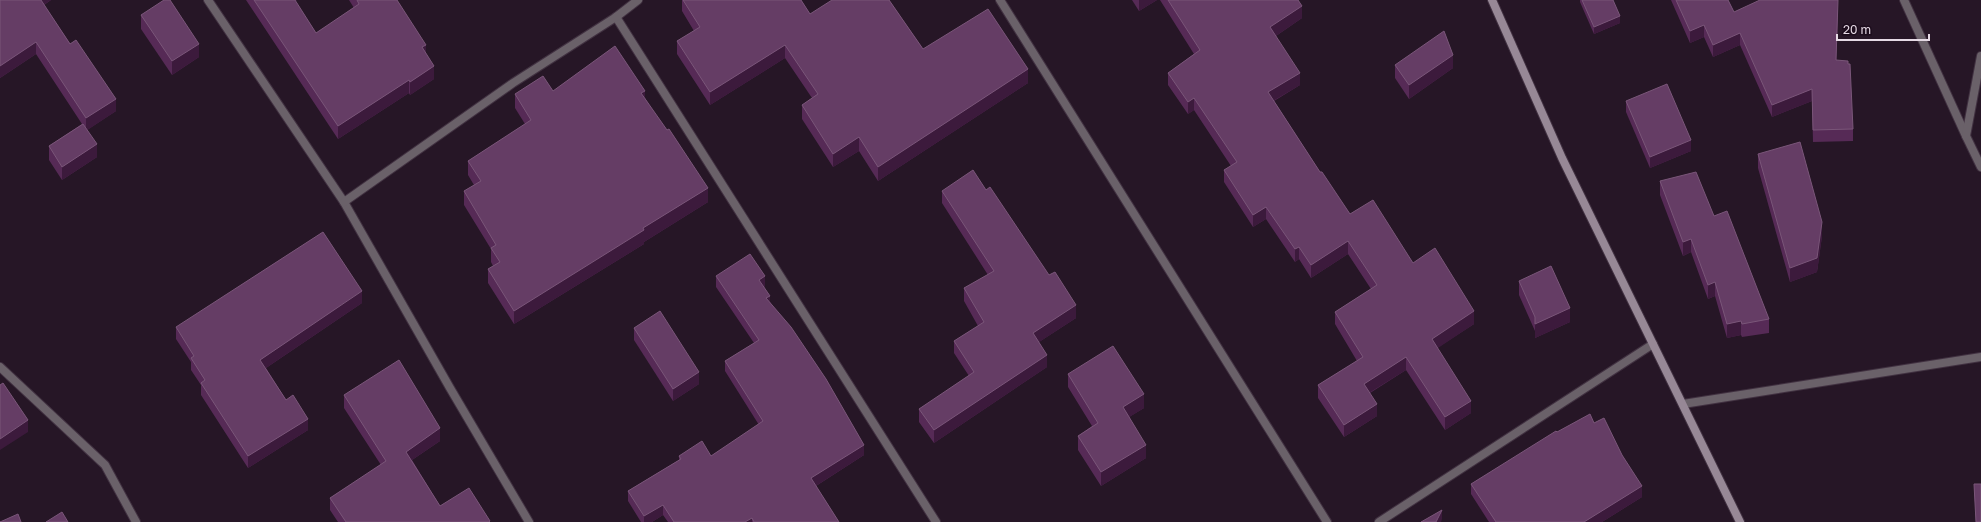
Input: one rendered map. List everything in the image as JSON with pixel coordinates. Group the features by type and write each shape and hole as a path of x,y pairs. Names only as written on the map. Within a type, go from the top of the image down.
{"street":[{"path":"208,0 344,202 450,388 529,522"},
{"path":"344,202 512,83 616,17 638,0"},
{"path":"1000,0 1327,522"},
{"path":"1492,0 1562,158 1740,522"},
{"path":"1904,0 1981,166"},
{"path":"616,17 936,522"},
{"path":"1966,136 1981,56"},
{"path":"1379,522 1653,344"},
{"path":"1683,404 1981,357"},
{"path":"0,366 105,465 136,522"}],"building":[{"path":"0,0 41,0 70,44 76,40 116,99 86,118 36,42 0,66"},
{"path":"164,0 170,0 199,44 172,61 141,15"},
{"path":"254,0 295,0 316,33 359,4 357,0 397,0 426,45 422,47 434,66 410,82 409,80 338,126"},
{"path":"683,0 801,0 810,14 832,0 889,0 923,49 988,9 1028,69 878,167 859,137 833,154 802,105 818,94 785,45 710,92 677,41 700,27"},
{"path":"1168,0 1298,0 1302,6 1270,27 1300,73 1268,92 1320,172 1322,172 1350,214 1373,200 1413,263 1435,248 1474,311 1432,339 1471,401 1445,417 1406,357 1364,384 1377,404 1344,425 1318,385 1363,357 1335,312 1377,285 1348,241 1311,265 1299,247 1295,249 1266,207 1253,215 1224,170 1237,162 1194,98 1188,102 1168,73 1200,50"},
{"path":"1582,0 1613,0 1620,16 1594,27"},
{"path":"1676,0 1728,0 1734,12 1760,0 1838,0 1836,60 1848,61 1848,64 1850,64 1853,129 1813,130 1812,89 1772,105 1740,33 1713,45 1704,25 1690,31"},
{"path":"1444,31 1453,55 1409,85 1395,65"},
{"path":"615,46 645,91 641,93 667,130 669,129 708,188 643,228 644,230 514,311 488,269 500,262 491,248 496,245 464,191 481,181 468,161 531,120 515,94 543,76 553,91"},
{"path":"1667,84 1691,140 1650,157 1626,101"},
{"path":"83,124 97,144 62,167 49,146"},
{"path":"1800,142 1822,222 1817,258 1790,268 1758,154"},
{"path":"973,170 986,190 990,187 1049,275 1055,272 1076,305 1033,333 1047,355 934,430 919,409 974,372 954,341 984,322 964,288 994,271 942,191"},
{"path":"1696,172 1714,216 1727,211 1769,319 1742,324 1741,321 1727,324 1715,282 1708,285 1691,239 1683,242 1660,181"},
{"path":"323,232 362,291 260,360 286,400 293,395 308,419 248,456 201,383 205,380 191,358 194,356 176,327"},
{"path":"750,254 765,276 759,280 770,296 766,298 791,327 826,379 864,445 811,478 839,522 754,522 752,518 745,522 674,522 663,505 644,516 628,491 681,459 679,456 702,441 711,456 763,421 725,361 759,340 716,276"},
{"path":"1551,266 1570,308 1535,324 1535,317 1519,281"},
{"path":"660,311 699,372 673,389 634,328"},
{"path":"1113,346 1144,394 1123,407 1146,445 1101,472 1078,436 1098,423 1068,374"},
{"path":"399,360 440,428 406,452 440,506 469,488 490,521 489,522 346,522 330,498 386,461 344,395"},
{"path":"3,383 28,420 0,439 0,385"},
{"path":"1590,414 1594,423 1604,418 1622,455 1642,486 1584,522 1496,522 1471,484 1556,431 1557,432"},
{"path":"1974,484 1981,484 1981,522 1976,522"},
{"path":"1442,510 1436,522 1421,522"},
{"path":"62,512 68,522 46,522"},
{"path":"18,514 21,522 0,522"}]}
